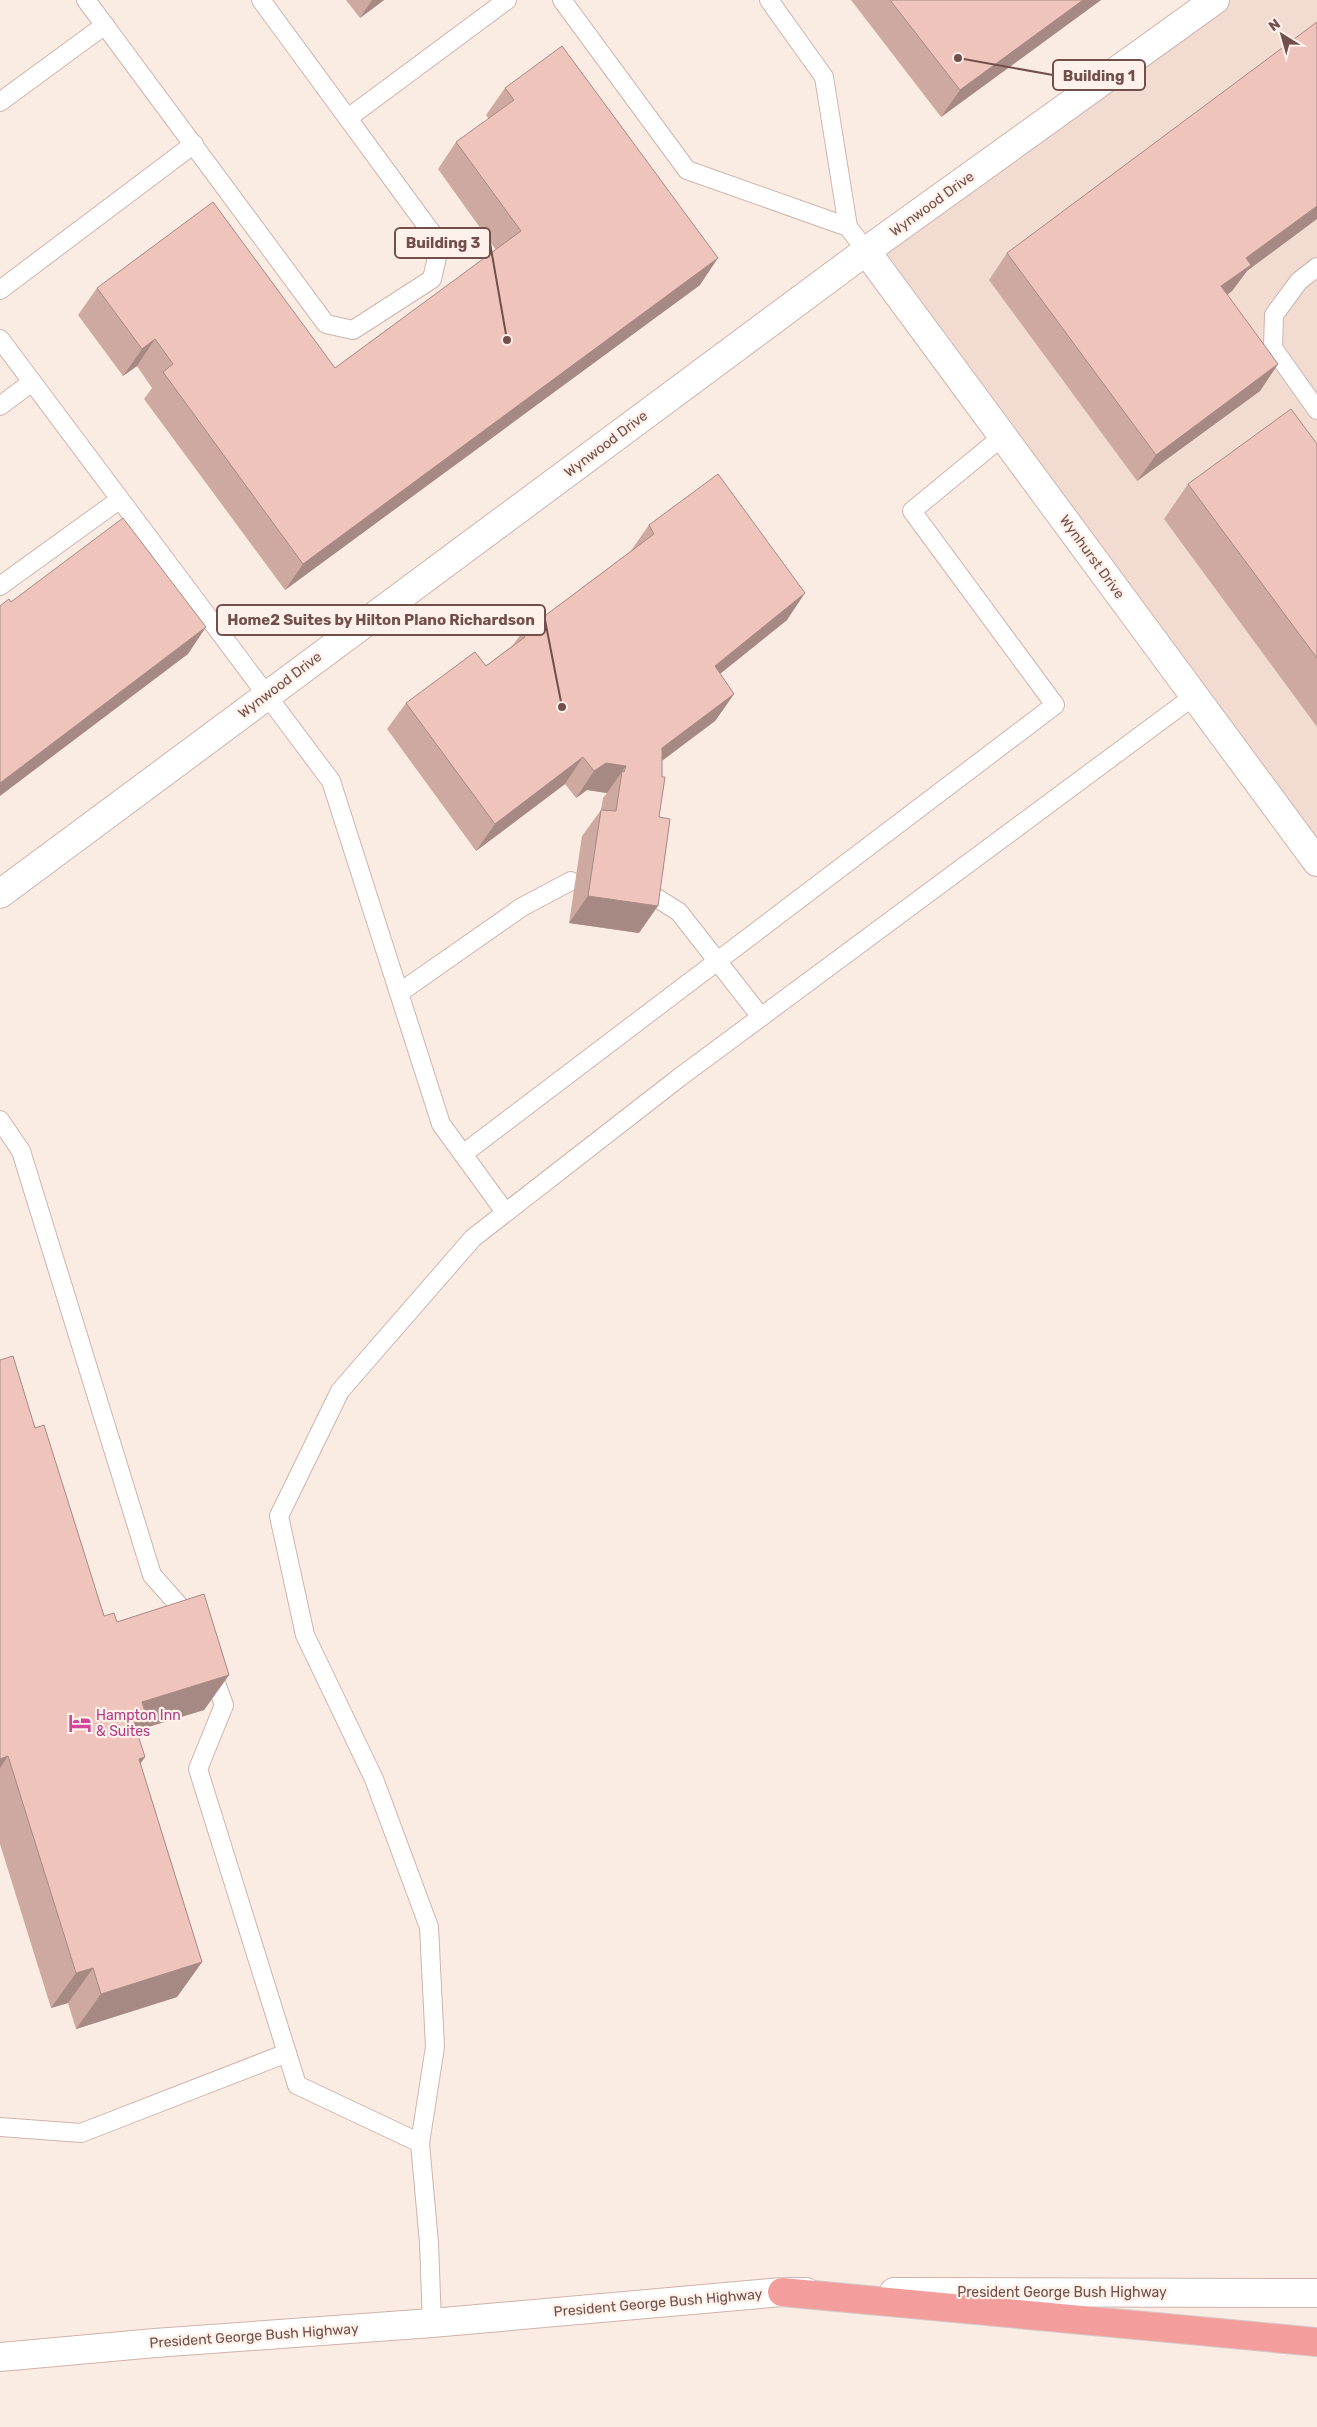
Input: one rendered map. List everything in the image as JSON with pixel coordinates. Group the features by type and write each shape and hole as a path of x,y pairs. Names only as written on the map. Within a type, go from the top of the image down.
{"highway":[{"path":"782,2292 1317,2342"}],"street":[{"name":"Wynwood Drive","path":"0,894 866,251 1215,0"},
{"name":"Wynhurst Drive","path":"866,251 1317,862"},
{"name":"President George Bush Highway","path":"0,2357 155,2343 432,2323 782,2292 1317,2293"}],"lane":[{"path":"86,0 326,324 353,330 432,279 440,244 261,0"},
{"path":"348,118 507,0"},
{"path":"562,0 687,170 848,227"},
{"path":"769,0 824,77 848,227 866,251"},
{"path":"0,102 105,25"},
{"path":"0,290 194,144"},
{"path":"1317,267 1299,281 1274,315 1273,348 1317,410"},
{"path":"0,339 331,781 441,1124 505,1212"},
{"path":"0,406 32,382"},
{"path":"463,1154 1055,705 912,511 1003,436"},
{"path":"0,586 119,500"},
{"path":"432,2323 429,2243 420,2143 435,2047 429,1927 374,1779 305,1635 278,1516 340,1391 473,1238 761,1017 1194,696"},
{"path":"399,993 522,907 571,881"},
{"path":"649,893 679,912 761,1017"},
{"path":"0,1120 21,1151 152,1575 192,1620 198,1637"},
{"path":"205,1654 224,1705 198,1769 297,2085 420,2143"},
{"path":"0,2127 81,2133 287,2053"}],"shaded area":[{"path":"1213,0 1317,0 1317,862 866,251"}],"building":[{"path":"890,0 1083,0 960,90"},
{"path":"1317,22 1317,206 1246,258 1251,265 1221,286 1278,364 1156,455 1007,253"},
{"path":"562,46 718,258 303,564 163,372 173,364 155,339 142,349 97,288 213,202 335,368 521,231 456,142 514,100 505,88"},
{"path":"1291,409 1317,444 1317,658 1188,484"},
{"path":"718,474 805,593 715,666 734,694 662,748 662,777 665,777 659,817 670,819 658,906 588,896 601,810 616,811 622,771 624,772 626,766 606,763 594,771 583,757 495,824 406,703 475,652 486,666 525,637 522,633 654,534 649,525"},
{"path":"123,518 206,627 0,783 0,606 9,599 11,602"},
{"name":"Hampton Inn & Suites","path":"13,1356 35,1428 44,1425 104,1616 114,1613 117,1622 204,1594 229,1675 142,1702 147,1718 134,1723 145,1757 139,1759 202,1962 101,1994 93,1968 76,1973 8,1756 0,1759 0,1360"}],"place":[{"name":"Building 1","path":"958,58"},
{"name":"Building 3","path":"507,340"},
{"name":"Home2 Suites by Hilton Plano Richardson","path":"562,707"},
{"name":"Hampton Inn & Suites","path":"80,1723"}]}
